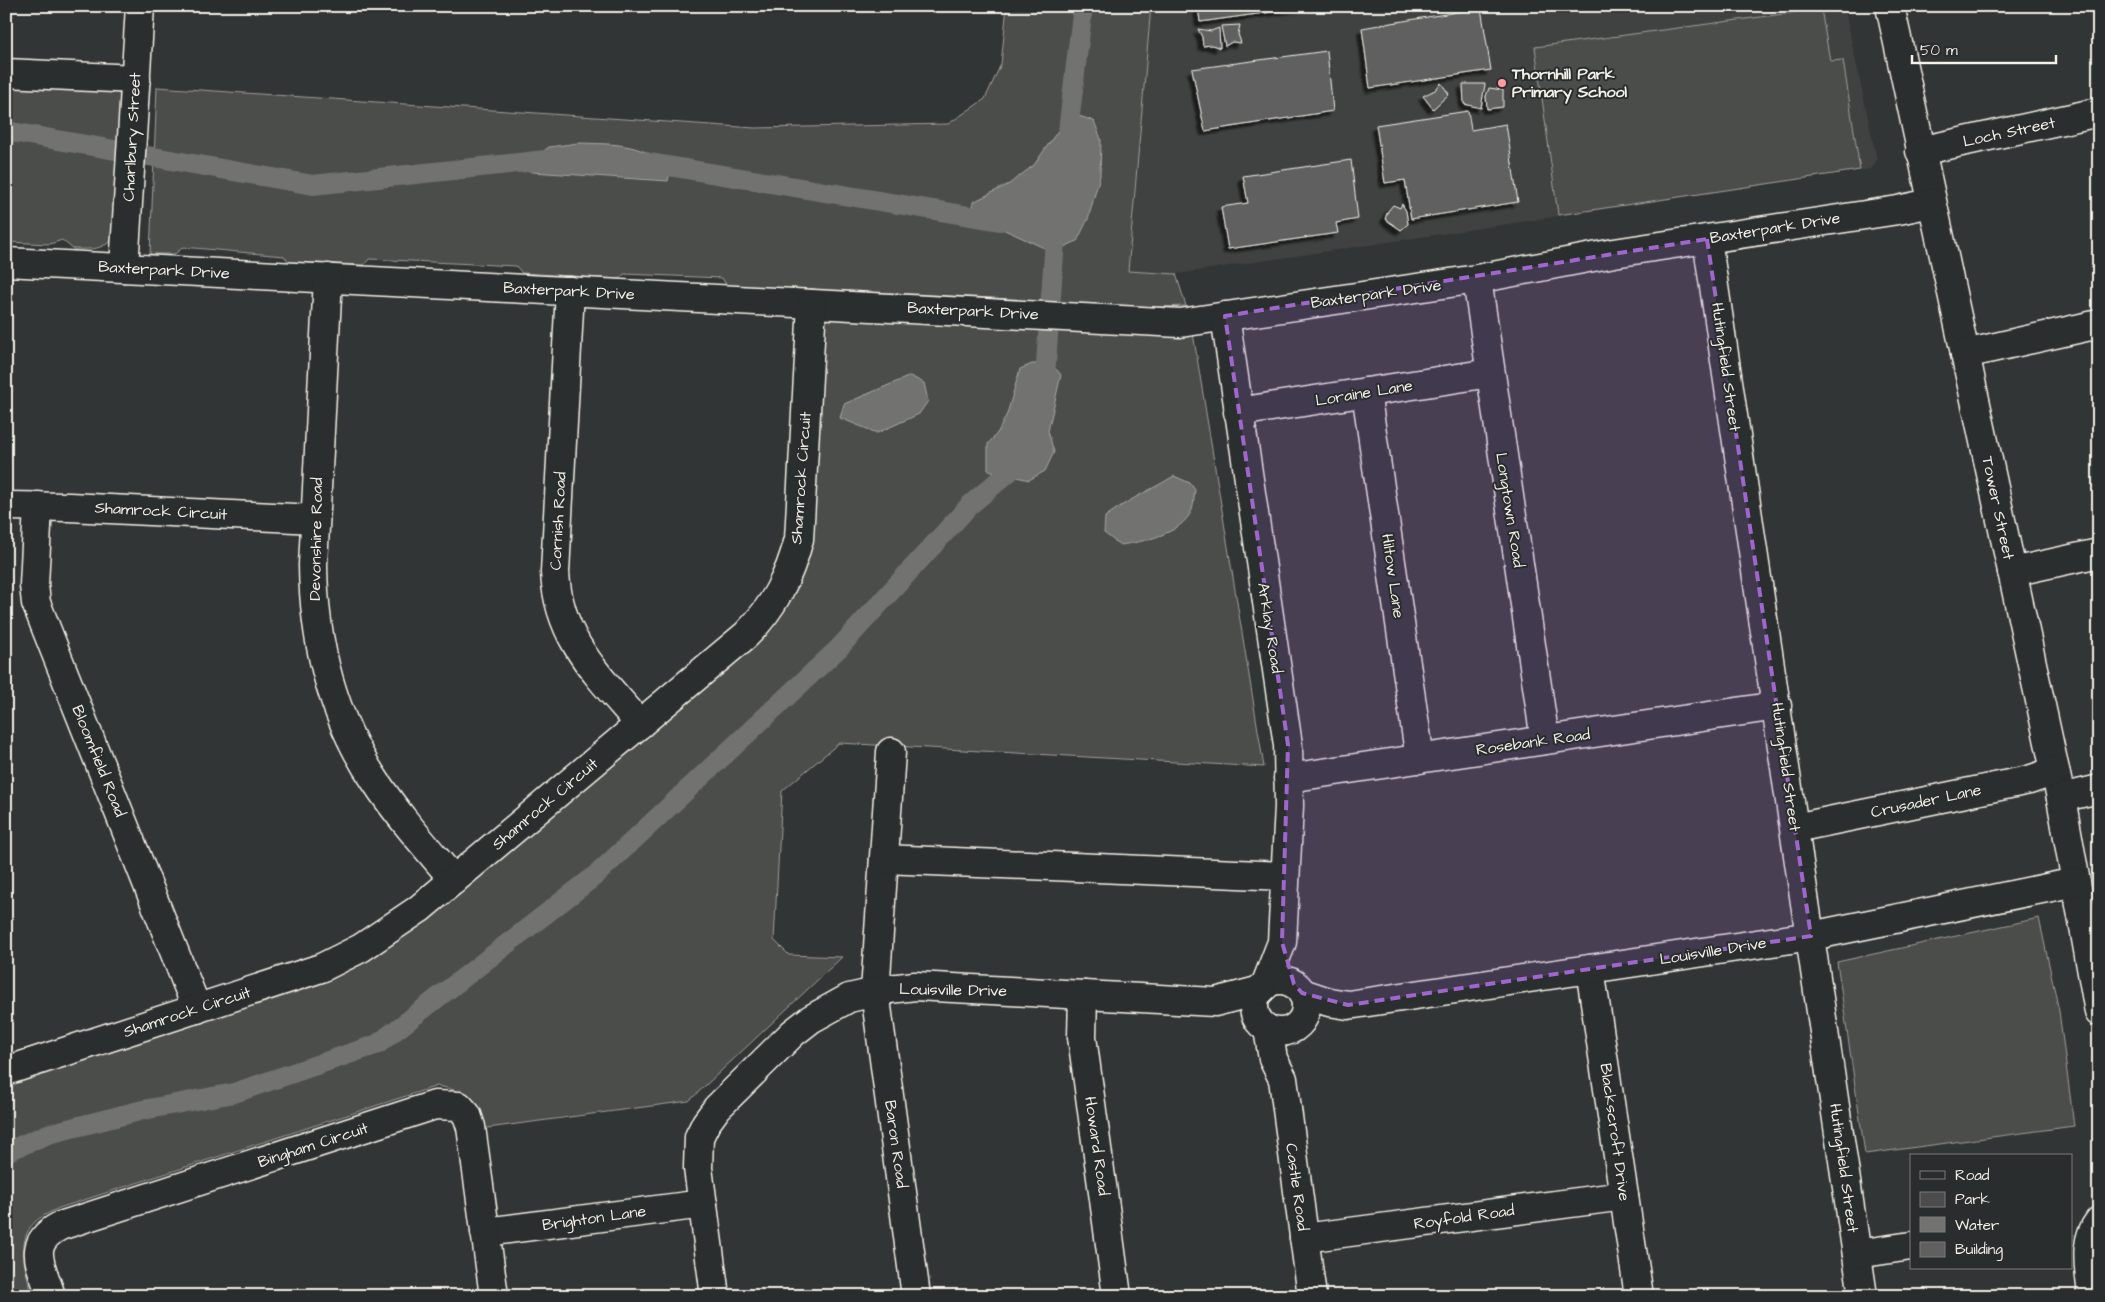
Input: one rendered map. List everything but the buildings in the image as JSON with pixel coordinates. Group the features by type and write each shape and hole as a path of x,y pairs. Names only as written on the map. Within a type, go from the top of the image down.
{"street":[{"name":"Charlbury Street","path":"124,268 140,6"},
{"name":"Tower Street","path":"1890,6 2061,798 2098,998"},
{"path":"6,73 136,79"},
{"name":"Loch Street","path":"1920,151 2099,112"},
{"name":"Baxterpark Drive","path":"6,262 1119,318 1180,323 1477,279 1614,253 1931,203"},
{"name":"Hutingfield Street","path":"1708,239 1863,1296"},
{"name":"Devonshire Road","path":"328,278 313,565 316,617 327,675 356,749 375,781 400,816 454,880"},
{"name":"Longtown Road","path":"1477,279 1545,740"},
{"name":"Cornish Road","path":"570,291 556,572 558,598 565,624 580,652 640,724"},
{"name":"Shamrock Circuit","path":"6,1071 302,975 339,959 403,922 759,622 772,606 789,574 799,539 812,304"},
{"name":"Arklay Road","path":"1225,316 1288,744 1282,942 1263,988"},
{"path":"1965,354 2099,324"},
{"name":"Loraine Lane","path":"1238,412 1490,373"},
{"name":"Hiltow Lane","path":"1366,392 1420,759"},
{"name":"Shamrock Circuit","path":"6,506 315,520"},
{"name":"Bloomfield Road","path":"38,506 34,585 36,603 197,1009"},
{"path":"2012,572 2099,553"},
{"name":"Rosebank Road","path":"1288,778 1777,706"},
{"name":"Baron Road","path":"891,752 875,992 916,1296"},
{"name":"Crusader Lane","path":"1795,828 2028,780 2055,771"},
{"path":"2061,798 2099,790"},
{"path":"884,858 1285,876"},
{"name":"Louisville Drive","path":"1298,1025 1348,1005 1811,936 2076,882"},
{"name":"Arklay Road","path":"1282,942 1298,988"},
{"name":"Blackscroft Drive","path":"1590,969 1639,1296"},
{"path":"1276,981 1285,981 1298,988 1306,1006 1298,1025 1285,1032 1264,1026 1255,1006 1263,988 1276,981"},
{"name":"Louisville Drive","path":"715,1296 698,1168 699,1137 717,1108 792,1033 811,1019 849,998 915,986 1215,1002 1263,988"},
{"name":"Louisville Drive","path":"1298,988 1329,1002 1348,1005"},
{"name":"Howard Road","path":"1083,995 1082,1037 1117,1296"},
{"name":"Louisville Drive","path":"1215,1002 1264,1026"},
{"name":"Castle Road","path":"1283,1079 1291,1056 1298,1025"},
{"name":"Castle Road","path":"1264,1026 1273,1059 1283,1079 1312,1296"},
{"name":"Bingham Circuit","path":"51,1296 38,1255 40,1243 47,1233 60,1226 435,1106 459,1106 467,1115 471,1127 494,1296"},
{"name":"Royfold Road","path":"1304,1238 1624,1196"},
{"name":"Brighton Lane","path":"485,1232 703,1204"},
{"path":"2087,1226 2092,1296"},
{"path":"1857,1254 1910,1246"}],"highlighted area":[{"path":"1707,239 1811,936 1348,1005 1302,993 1294,984 1282,942 1288,745 1225,316"}],"shaded area":[{"name":"Thornhill Park Primary School","path":"1151,6 1844,6 1877,160 1870,169 1176,274 1128,272"}],"green space":[{"path":"1007,6 1151,6 1128,271 1176,274 1186,306 1156,307 727,286 722,278 624,274 619,279 522,273 516,266 369,259 364,265 289,262 284,256 183,247 175,254 150,254 157,87 755,128 948,124 985,99 1001,64"},
{"path":"1821,9 1830,61 1843,60 1860,170 1558,215 1535,47"},
{"path":"6,79 114,88 121,97 114,238 109,242 95,248 73,249 62,240 50,244 6,242"},
{"path":"840,312 1192,327 1264,767 839,743 782,791 774,940 789,955 842,957 689,1101 480,1129 467,1098 456,1091 437,1086 59,1208 35,1222 25,1238 25,1268 33,1296 6,1296 6,1078 327,974 789,594 822,335 825,320"},
{"path":"2039,918 2059,1011 2074,1126 1865,1154 1837,962"}],"water":[{"path":"1079,116 1094,121 1101,139 1100,176 1088,219 1077,241 1053,252 974,216 973,202 1009,184 1034,165 1059,129"},
{"path":"578,143 627,146 648,153 671,166 668,181 532,172 529,162 549,147"},
{"path":"1032,364 1052,367 1061,375 1048,431 1054,452 1045,471 1029,480 988,470 988,444 998,432 1007,414 1020,369"},
{"path":"910,376 924,383 928,401 919,414 877,433 840,418 844,404"},
{"path":"1174,476 1190,483 1195,490 1192,510 1180,525 1171,531 1150,539 1120,545 1104,533 1105,517 1130,500"}],"waterway":[{"path":"1066,148 1083,6"},
{"path":"6,131 115,150"},
{"path":"148,156 313,185 555,159"},
{"path":"644,162 1000,221"},
{"path":"1042,389 1045,377 1056,227"},
{"path":"6,1152 48,1134 143,1110 234,1093 378,1044 596,875 839,648 970,505 1016,466 1021,452"}],"place":[{"name":"Thornhill Park Primary School","path":"1502,83"}]}
